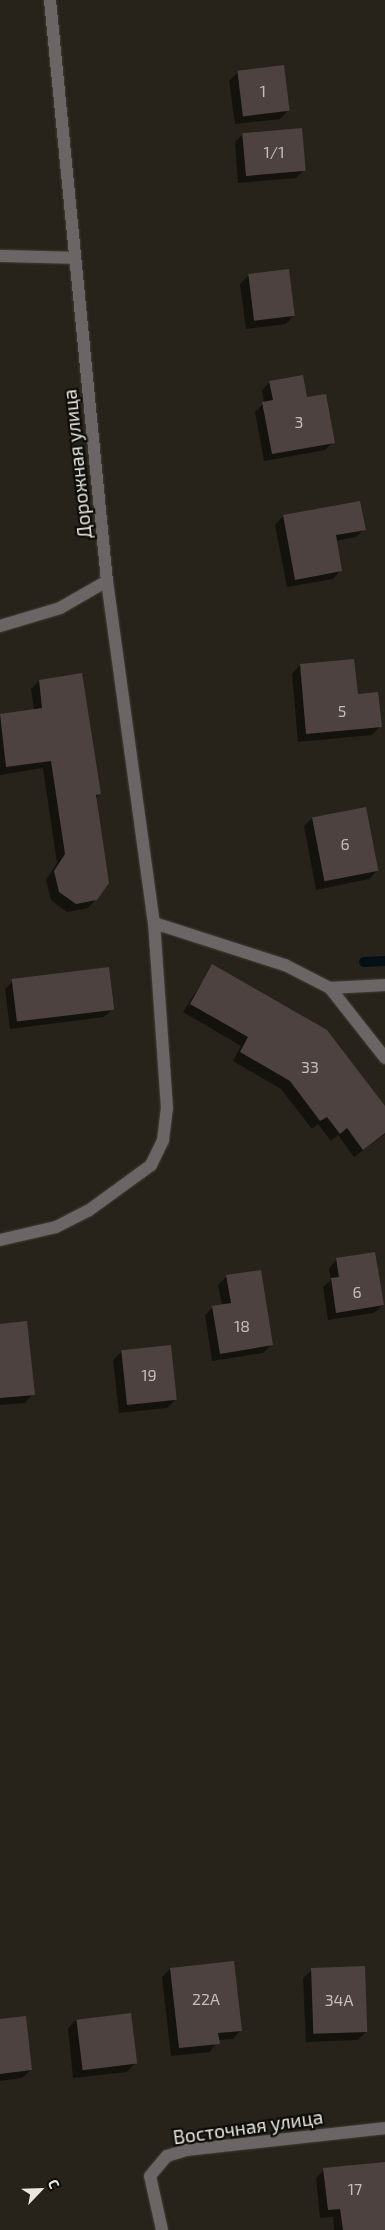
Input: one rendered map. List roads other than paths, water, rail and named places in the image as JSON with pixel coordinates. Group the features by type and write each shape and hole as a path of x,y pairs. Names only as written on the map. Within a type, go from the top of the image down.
{"street":[{"name":"Дорожная улица","path":"0,1240 56,1227 88,1212 151,1165 163,1140 167,1108 154,924 107,581 50,0"},
{"path":"0,256 75,258"},
{"path":"0,626 60,608 107,581"},
{"path":"154,924 286,964 330,988 385,1058"},
{"path":"330,988 385,986"},
{"name":"Восточная улица","path":"162,2230 150,2176 167,2156 187,2150 385,2128"}],"waterway":[{"path":"364,962 385,961"}]}
